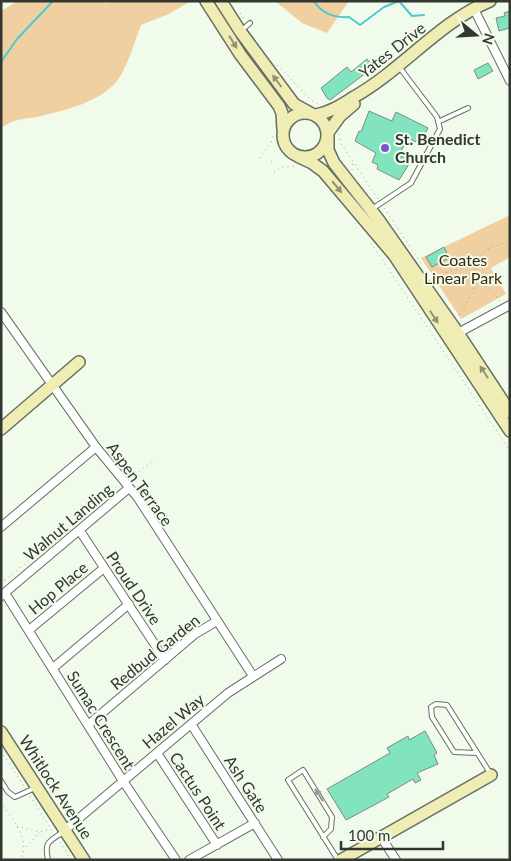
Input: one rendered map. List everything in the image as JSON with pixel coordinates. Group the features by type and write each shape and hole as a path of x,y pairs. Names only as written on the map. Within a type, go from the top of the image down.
{"main road":[{"path":"206,1 240,54 279,106 279,128 286,148 297,161 312,162 323,171 394,255 510,432"},
{"path":"221,1 246,27 294,104 314,114 324,122 332,160 376,206 510,412"},
{"name":"Yates Drive","path":"328,135 340,116 363,93 474,9 490,1"},
{"name":"Yates Drive","path":"314,114 335,109 363,93"},
{"path":"279,128 291,118 304,113 314,114"},
{"path":"297,161 321,152 328,135"},
{"path":"1,429 79,362"},
{"name":"Whitlock Avenue","path":"1,732 32,789 60,833 84,860"},
{"path":"340,860 491,775"}],"street":[{"path":"474,9 509,78"},
{"path":"458,333 507,307"},
{"name":"Aspen Terrace","path":"1,312 96,447 129,484 252,676"},
{"path":"1,527 96,447"},
{"name":"Walnut Landing","path":"5,592 80,531 129,484"},
{"name":"Proud Drive","path":"80,531 165,660"},
{"name":"Hop Place","path":"29,630 104,568"},
{"name":"Sumac Crescent","path":"5,592 123,781 176,860"},
{"path":"53,668 129,604"},
{"name":"Redbud Garden","path":"88,725 195,634 217,621"},
{"name":"Hazel Way","path":"60,833 191,724 252,676 281,659"},
{"name":"Ash Gate","path":"191,724 278,860"},
{"name":"Cactus Point","path":"157,753 217,845"},
{"path":"189,860 255,824"},
{"path":"381,837 396,860"}],"lane":[{"path":"376,206 414,180 438,132 440,122 398,66"},
{"path":"440,122 468,108"},
{"path":"477,753 454,752 432,717 431,707 436,704 447,705 491,775"},
{"path":"324,837 331,829 332,817 303,770 288,780 324,837 340,860"},
{"path":"1,781 12,796 32,789"},
{"path":"48,860 46,849 48,842 60,833"}],"path":[{"path":"235,9 243,15 246,27"},
{"path":"275,64 311,100 323,105"},
{"path":"259,158 271,143 279,128"},
{"path":"339,128 340,142 376,206 422,265"},
{"path":"274,172 297,161"},
{"path":"370,241 510,451"},
{"path":"432,281 445,273 474,264 486,250 510,241"},
{"path":"459,315 477,281 478,275 474,264"},
{"path":"477,281 497,296 507,307"},
{"path":"129,484 155,459"},
{"path":"1,584 120,484"},
{"path":"1,575 5,581 5,592"},
{"path":"1,751 32,789 51,829"},
{"path":"1,802 16,826 25,848"},
{"path":"16,826 40,832 51,829 60,833 71,860"},
{"path":"20,860 25,848 40,832"}],"green space":[{"path":"18,1 106,1 103,4 111,1 191,1 169,14 141,25 121,76 110,88 92,100 72,108 16,120 1,128 1,11"},
{"path":"275,1 349,1 327,33 302,23"},
{"name":"Coates Linear Park","path":"510,215 510,257 491,268 506,294 461,319 421,258"}],"building":[{"path":"510,11 510,28 499,31 496,18 505,16 504,13"},
{"path":"367,59 372,65 369,68 370,70 330,100 327,98 321,88 347,67 351,72"},
{"path":"488,63 493,71 478,79 474,70"},
{"name":"St. Benedict Church","path":"369,111 392,121 396,112 428,128 420,144 408,138 399,155 411,161 399,180 377,169 378,165 372,162 376,153 355,141 359,131 361,132"},
{"path":"444,247 449,258 432,267 426,257"},
{"path":"425,731 437,753 434,755 438,764 417,773 421,780 415,783 413,779 387,794 389,797 346,820 327,789 390,753 387,748 408,736 409,740"}],"waterway":[{"path":"1,62 17,39 53,1"},
{"path":"314,1 325,12 333,16 349,17 360,25 384,7 399,1 412,16 424,15"}],"place":[{"name":"St. Benedict Church","path":"385,148"}]}
